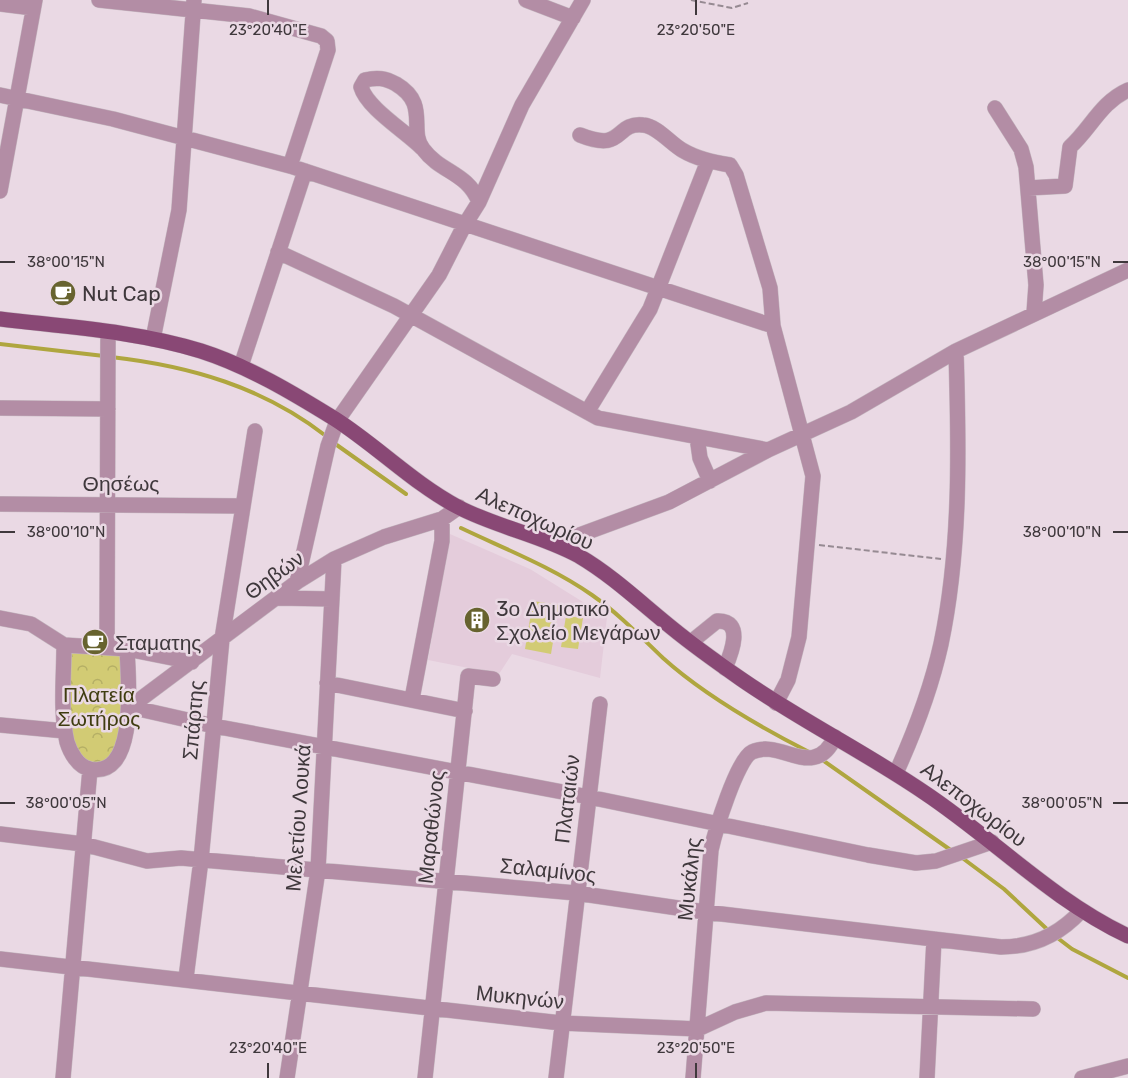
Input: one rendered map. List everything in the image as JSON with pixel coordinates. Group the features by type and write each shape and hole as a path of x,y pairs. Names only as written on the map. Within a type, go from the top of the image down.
{"main road":[{"name":"Αλεποχωρίου","path":"0,319 108,338 153,339 202,351 241,366 336,424 459,507 555,544 580,557 622,586 725,668 776,703 896,774 992,842 1081,911 1128,936"}],"street":[{"path":"99,0 194,5 268,20 321,36 327,41 328,50 278,252 241,366"},
{"path":"526,0 573,18"},
{"path":"297,582 328,446 336,424 439,275 464,226 480,202 522,105 583,0"},
{"path":"0,4 34,4 0,191"},
{"path":"153,339 177,224 194,5"},
{"path":"422,148 412,98 405,90 387,80 375,78 365,80 361,87 369,104 403,129 422,148 437,163 462,177 474,189 480,202"},
{"path":"1028,188 1065,186 1070,147 1081,137 1105,105 1128,90"},
{"path":"0,95 183,138 297,169 464,226 773,326"},
{"path":"996,108 1021,149 1028,188 1036,285 1034,314"},
{"path":"580,135 596,141 609,141 627,128 643,124 652,126 679,148 708,161 730,165 734,168 770,288 773,326 813,476 796,656 776,703"},
{"path":"587,412 641,326 708,161"},
{"path":"278,252 335,277 611,423 768,450"},
{"path":"555,544 669,501 768,450 850,412 956,351 1128,270"},
{"path":"107,648 108,338"},
{"path":"896,774 916,729 940,645 953,561 957,431 956,351"},
{"path":"0,408 108,409"},
{"name":"Σπάρτης","path":"186,978 201,860 222,639 255,431"},
{"path":"697,437 700,458 710,481"},
{"name":"Θησέως","path":"0,504 242,506"},
{"name":"Θηβών","path":"130,707 297,582 334,559 384,537 442,519 459,507"},
{"path":"412,699 442,542 442,519"},
{"name":"Μελετίου Λουκά","path":"287,1078 318,870 334,559"},
{"path":"278,598 332,599"},
{"path":"0,618 31,624 64,645 127,649 192,662"},
{"path":"691,642 717,621 729,625 733,629 734,643 725,668"},
{"path":"64,645 65,731 75,757 84,767 90,769 109,767 115,760 127,728 130,707 127,649"},
{"name":"Μαραθώνος","path":"425,1078 468,676 493,679"},
{"path":"327,683 465,711"},
{"name":"Πλαταιών","path":"556,1078 600,704"},
{"path":"130,707 324,748 589,797 813,845 916,863 959,855 992,842"},
{"path":"0,725 65,731"},
{"name":"Μυκάλης","path":"693,1078 711,850 718,823 743,763 750,752 762,748 804,759 825,751 835,737"},
{"path":"63,1078 90,769"},
{"name":"Σαλαμίνος","path":"0,834 83,844 147,861 201,860 447,880 576,893 705,912 933,939 1021,947 1053,934 1081,911"},
{"path":"927,1078 933,939"},
{"name":"Μυκηνών","path":"0,958 561,1023 698,1029 735,1012 766,1003 1033,1009"},
{"path":"1082,1078 1128,1066"}],"path":[{"path":"691,0 732,8 748,3"},
{"path":"807,544 953,561"}],"shaded area":[{"path":"450,534 530,569 607,617 600,678 512,654 499,674 428,660"}],"green space":[{"path":"533,601 559,605 551,654 525,649"},
{"path":"566,616 583,618 578,649 561,647"},
{"name":"Πλατεία Σωτήρος","path":"68,648 125,651 126,728 107,764 92,766 72,747"}],"waterway":[{"path":"0,344 104,356"},
{"path":"111,357 169,366 224,382 277,404 326,436"},
{"path":"334,443 406,494"},
{"path":"461,528 577,585 629,625 663,658 696,685 752,721 809,752"},
{"path":"821,759 952,851"},
{"path":"961,857 1004,889 1049,931"},
{"path":"1055,936 1072,949 1128,978"}],"place":[{"name":"Nut Cap","path":"63,293"},
{"name":"3ο Δημοτικό Σχολείο Μεγάρων","path":"477,620"},
{"name":"Σταματης","path":"95,642"}]}
